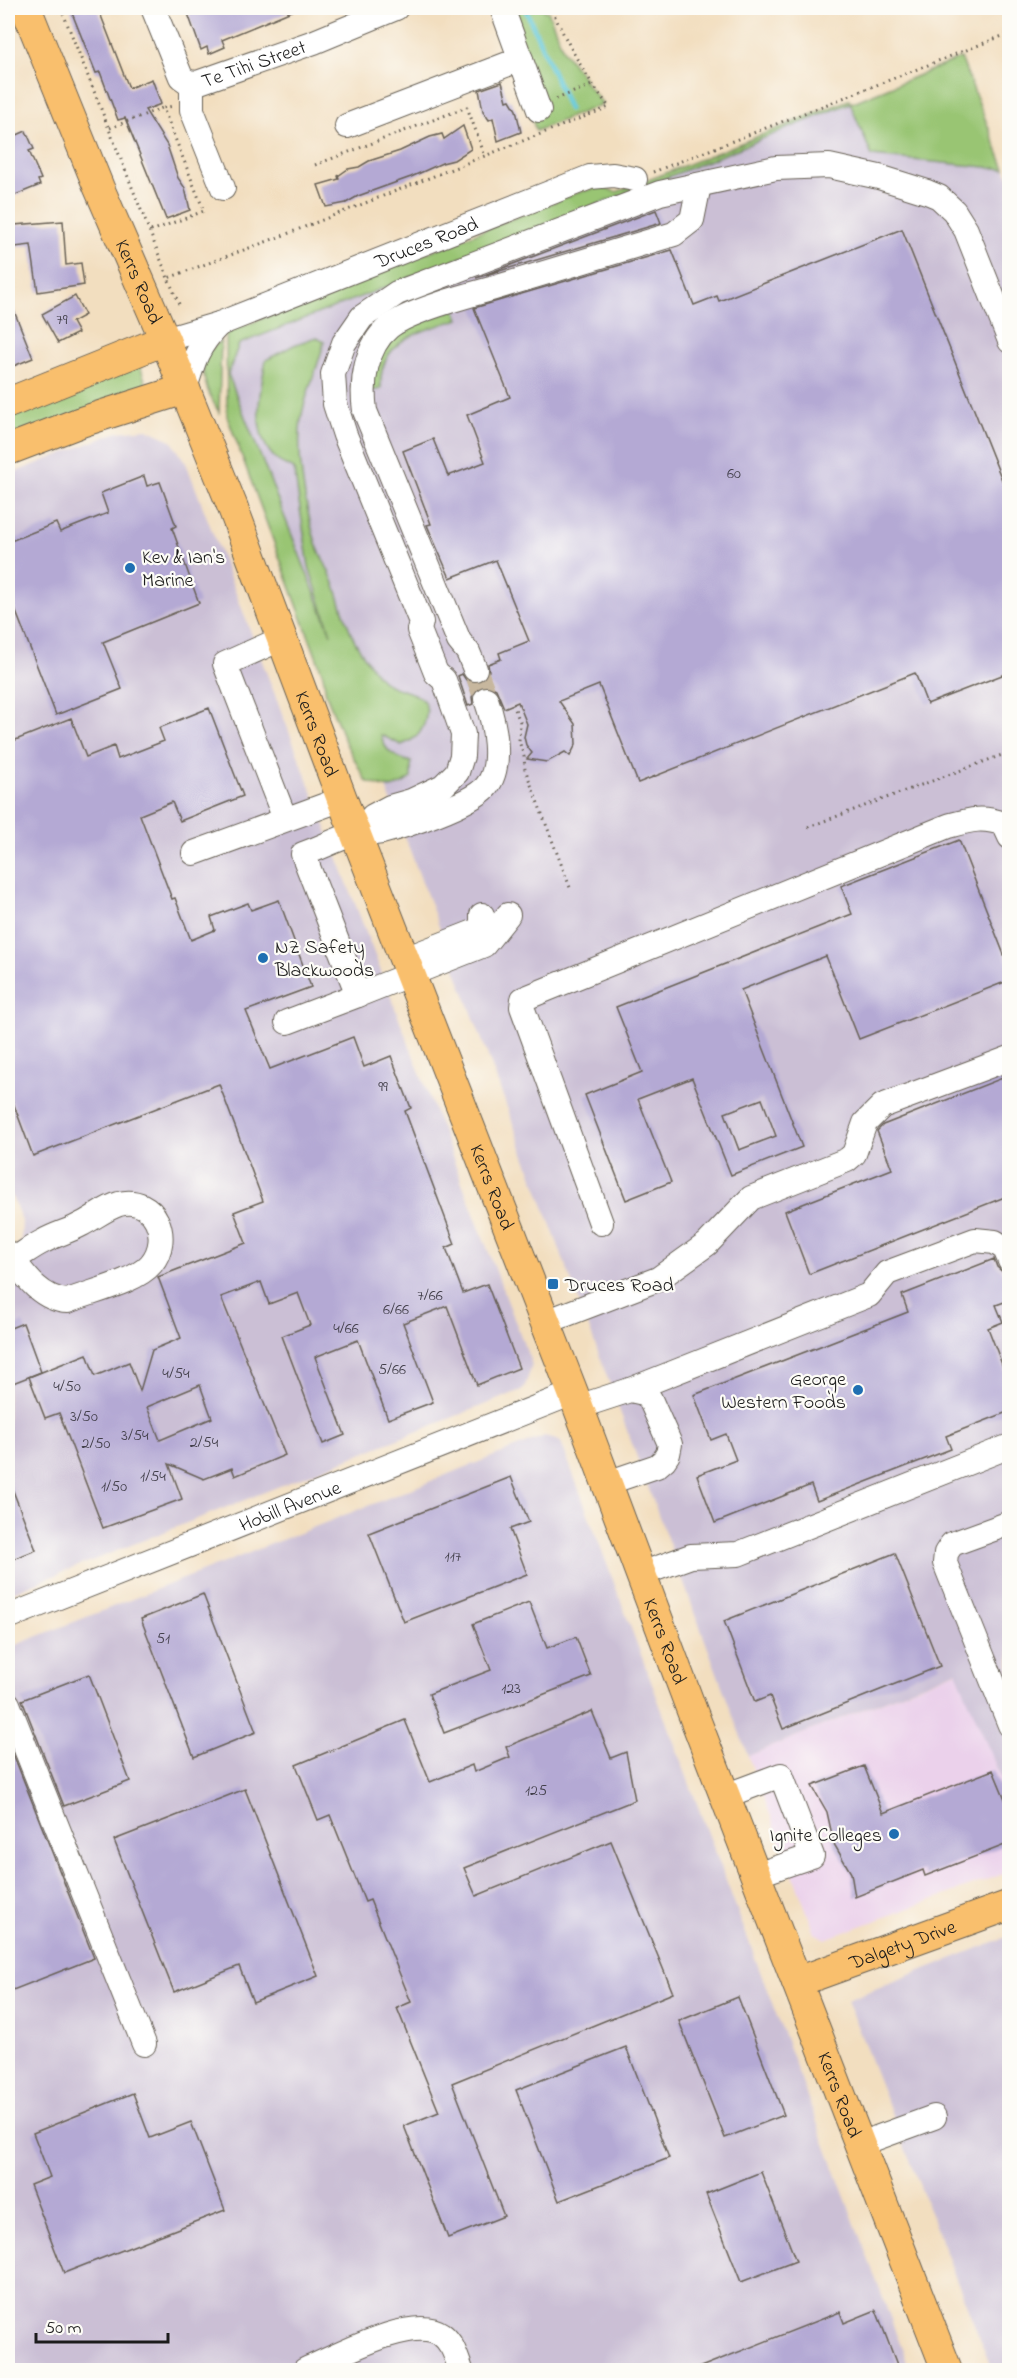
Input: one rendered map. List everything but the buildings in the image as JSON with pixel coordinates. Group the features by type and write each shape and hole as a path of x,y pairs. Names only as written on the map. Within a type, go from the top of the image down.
{"main road":[{"name":"Kerrs Road","path":"26,8 99,188 185,388 283,638 342,799 576,1400 725,1796 947,2370"},
{"name":"Druces Road","path":"8,404 165,340"},
{"path":"8,450 81,422 185,388"},
{"name":"Dalgety Drive","path":"797,1982 1010,1905"}],"street":[{"name":"Te Tihi Street","path":"153,8 181,77 192,83 208,81 396,8"},
{"path":"502,8 521,59 544,106"},
{"path":"347,126 521,59"},
{"path":"192,83 192,110 223,188"},
{"path":"461,674 436,673 419,630 421,622 345,435 335,404 333,374 344,343 362,317 397,293 660,193 776,168 829,166 879,177 939,197 954,211 966,230 1010,341"},
{"name":"Druces Road","path":"165,340 219,324 591,177 613,175 635,179"},
{"path":"365,411 363,378 378,339 390,327 405,318 459,298 674,234 692,220 699,185"},
{"path":"356,834 373,816 443,786 457,772 462,756 463,734 461,674 468,652 459,641 356,385 353,367 357,337 373,310"},
{"path":"185,388 195,356 219,324"},
{"path":"283,638 225,664 285,819"},
{"path":"358,995 303,854 356,834 394,828 476,796 488,785 494,770 497,751 493,718 481,701"},
{"path":"194,853 342,799"},
{"path":"601,1223 522,1007 522,999 948,826 972,819 990,819 1004,824 1010,837"},
{"path":"287,1022 358,995 479,930 482,915"},
{"path":"408,967 484,945 508,915"},
{"path":"546,1323 657,1279 706,1244 751,1198 847,1160 854,1154 865,1123 882,1106 1010,1058"},
{"path":"138,1203 151,1211 159,1223 162,1240 157,1255 150,1265 135,1275 68,1301 53,1297 29,1282 10,1257 81,1225 118,1204 138,1203"},
{"name":"Hobill Avenue","path":"8,1617 576,1400 630,1390 868,1295 887,1273 975,1240 995,1242 1005,1250 1010,1261"},
{"path":"607,1483 657,1466 668,1454 670,1444 650,1399 644,1393 630,1390"},
{"path":"641,1574 691,1556 738,1554 747,1551 1010,1446"},
{"path":"1010,1523 952,1544 946,1553 945,1563 1010,1725"},
{"path":"8,1704 144,2044"},
{"path":"725,1796 782,1775 812,1856 756,1875"},
{"path":"860,2144 934,2117"},
{"path":"305,2370 393,2333 417,2328 439,2333 451,2344 461,2370"}],"path":[{"path":"61,8 179,304"},
{"path":"168,278 279,237 609,106 590,85 566,43 551,8"},
{"path":"635,179 1010,33"},
{"path":"544,106 590,85"},
{"path":"110,128 177,105"},
{"path":"315,165 467,107 485,156"},
{"path":"151,231 204,211 163,108"},
{"path":"513,704 520,722 519,741 525,770 571,890"},
{"path":"808,828 1010,752"}],"shaded area":[{"path":"961,58 1010,180 1009,1797 956,1671 748,1756 469,1005 228,374 239,344 656,182"},
{"path":"147,429 171,440 186,463 532,1365 524,1389 8,1594 8,1257 21,1241 22,1221 8,1187 8,475 118,432"},
{"path":"545,1436 561,1442 910,2370 8,2370 8,1648"},
{"name":"Ignite Colleges","path":"957,1671 1009,1797 1009,1872 825,1939 815,1933 748,1756"},
{"path":"1009,1936 1009,2370 992,2370 847,2000"}],"green space":[{"path":"510,8 543,8 548,11 564,52 603,104 536,131"},
{"path":"961,58 1005,169 872,156 850,103 656,182 239,344 228,374 331,634 309,567 294,469 279,461 268,450 260,426 259,413 259,399 266,360 294,345 316,337 324,342 305,400 300,434 303,483 313,533 334,583 349,629 365,657 382,680 388,685 419,697 427,710 421,730 410,741 401,745 381,735 385,746 391,753 411,762 411,778 399,786 390,788 366,781 346,744 326,694 323,675 227,416 226,333 579,192 601,187 616,192 636,185 849,100 851,103"},
{"path":"455,309 459,319 417,333 394,348 386,359 382,372 381,389 371,391 372,364 396,331"},
{"path":"221,340 219,412 206,386 203,372 205,358"},
{"path":"139,362 147,387 8,442 8,414"}],"waterway":[{"path":"525,8 569,109"}],"tunnel":[{"path":"475,669 486,699"}],"place":[{"name":"Kev & Ian's Marine","path":"130,568"},
{"name":"NZ Safety Blackwoods","path":"263,958"},
{"name":"Druces Road","path":"553,1284"},
{"name":"George Western Foods","path":"858,1390"},
{"name":"Ignite Colleges","path":"894,1834"}]}
